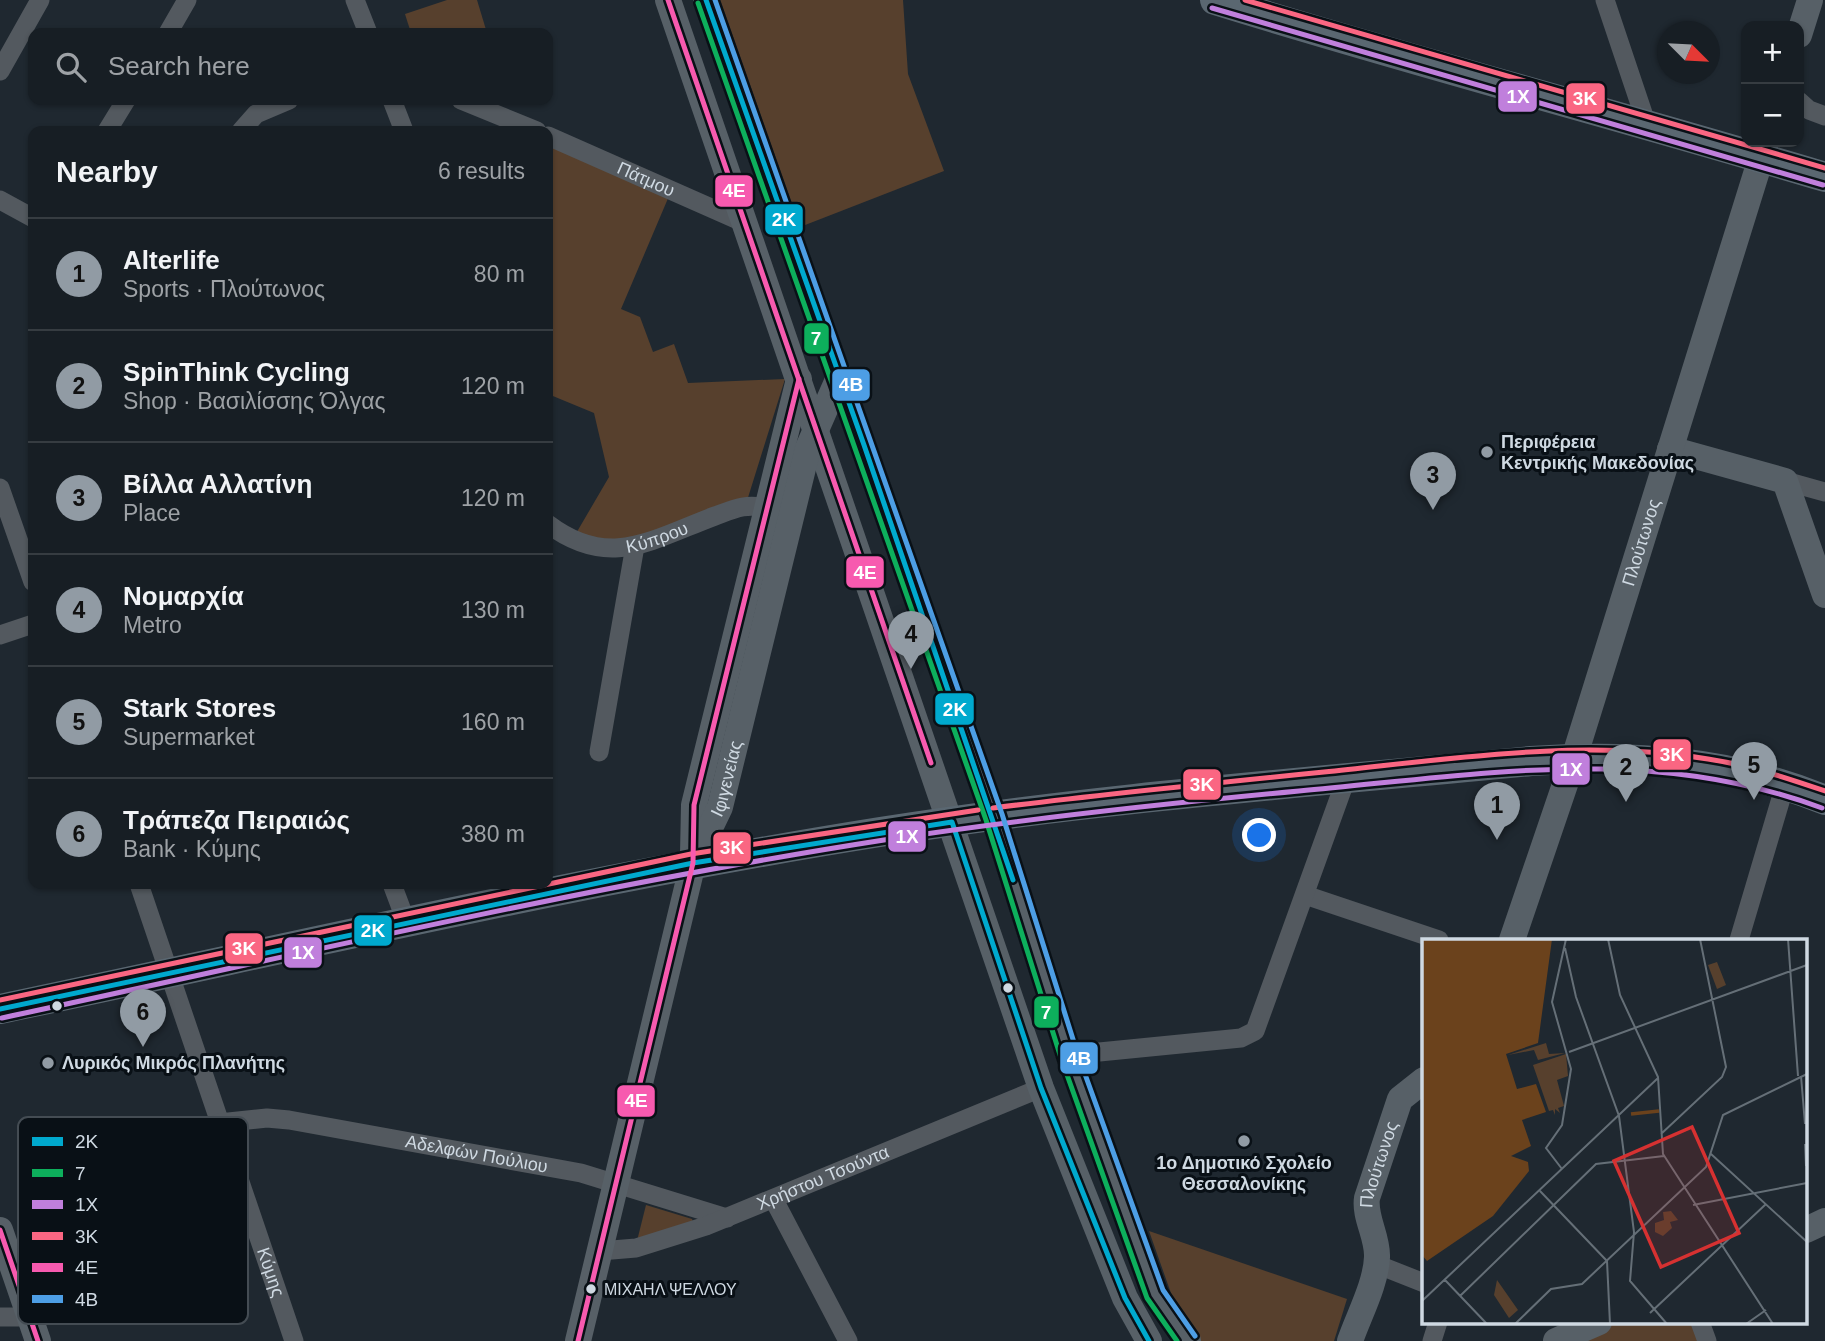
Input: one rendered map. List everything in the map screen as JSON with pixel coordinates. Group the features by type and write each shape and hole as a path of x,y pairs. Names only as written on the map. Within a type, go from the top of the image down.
{"main road":[{"path":"668,0 1041,1088 1125,1298 1149,1341"},
{"path":"706,0 994,817 1069,1055 1155,1294 1188,1341"},
{"path":"1215,0 1648,128 1763,150 1825,177"},
{"path":"1803,21 1810,0"},
{"name":"Πλούτωνος","path":"1512,939 1574,758 1763,150"},
{"name":"Ιφιγενείας","path":"693,863 720,807 792,505 816,429 839,375"},
{"name":"Ιφιγενείας","path":"693,863 694,805 799,379"},
{"path":"1670,449 1785,481 1825,595"},
{"path":"0,1009 693,863 994,817 1346,779 1574,758 1666,760 1785,785 1825,800"},
{"path":"578,1341 693,863"},
{"name":"Πλούτωνος","path":"1350,1341 1376,1264 1377,1245 1367,1209 1367,1198 1400,1099 1422,1082"},
{"path":"1808,1229 1825,1221"},
{"path":"0,1230 18,1282"},
{"path":"1556,1341 1594,1324"}],"street":[{"path":"0,71 40,0"},
{"path":"171,28 187,0"},
{"path":"355,0 366,28"},
{"path":"1605,0 1648,128"},
{"path":"110,126 123,105"},
{"path":"245,126 256,114 277,105"},
{"path":"394,105 402,126"},
{"path":"473,105 525,126"},
{"path":"1804,106 1825,116"},
{"name":"Πάτμου","path":"553,138 745,223"},
{"path":"0,200 28,215"},
{"path":"1785,481 1825,492"},
{"path":"0,488 28,568"},
{"name":"Κύπρου","path":"553,528 571,542 605,550 635,546 746,504 766,508"},
{"path":"599,752 635,546"},
{"path":"0,635 28,626"},
{"path":"1069,1055 1249,1035 1259,1024 1346,779"},
{"path":"1739,939 1785,785"},
{"name":"Κύμης","path":"141,889 217,1117"},
{"path":"394,889 407,924"},
{"path":"1305,895 1436,939"},
{"name":"Χρήστου Τσούντα","path":"600,1251 636,1248 727,1218 1041,1088"},
{"name":"Αδελφών Πούλιου","path":"248,1120 289,1120 616,1182 727,1218"},
{"path":"774,1200 848,1341"},
{"name":"Κύμης","path":"248,1207 294,1341"},
{"path":"1376,1264 1422,1282"},
{"path":"0,1318 18,1324"},
{"path":"1432,1341 1437,1324"},
{"path":"1701,1324 1707,1341"}],"shaded area":[{"path":"447,0 477,0 485,28 409,28 405,14"},
{"path":"720,0 903,0 908,74 944,171 800,227"},
{"path":"553,138 672,189 621,309 640,317 653,352 674,344 688,383 785,379 746,504 635,546 571,542 609,477 594,413 553,396"},
{"path":"646,1205 692,1219 693,1222 637,1241"},
{"path":"1149,1231 1347,1299 1334,1341 1198,1341 1172,1296"},
{"path":"1594,1324 1701,1324 1707,1341 1556,1341"}],"transit line":[{"name":"4Ε","path":"668,0 931,763"},
{"name":"2Κ","path":"706,0 864,445 1013,880"},
{"name":"4Β","path":"715,0 1002,814 1077,1052 1163,1290 1195,1336"},
{"name":"3Κ","path":"1245,0 1825,168"},
{"name":"7","path":"698,3 986,820 1061,1058 1147,1298 1177,1341"},
{"name":"1Χ","path":"1212,8 1823,185"},
{"name":"4Ε","path":"578,1341 693,863 694,805 799,379"},
{"name":"3Κ","path":"993,808 1467,757 1564,750 1612,750 1708,759 1753,768 1825,791"},
{"name":"1Χ","path":"2,1018 663,878 884,840 1091,812 1497,772 1562,769 1627,770 1692,776 1757,788 1822,808"},
{"name":"3Κ","path":"553,883 691,854 978,810"},
{"name":"2Κ","path":"0,1009 693,863 952,822 1041,1088 1125,1298 1149,1341"},
{"name":"3Κ","path":"0,1000 525,889"},
{"name":"4Ε","path":"0,1230 18,1283"},
{"name":"4Ε","path":"32,1324 38,1341"}],"place":[{"name":"Περιφέρεια Κεντρικής Μακεδονίας","path":"1487,452"},
{"name":"Βίλλα Αλλατίνη","path":"1433,510"},
{"name":"Νομαρχία","path":"911,669"},
{"name":"Stark Stores","path":"1754,800"},
{"name":"SpinThink Cycling","path":"1626,802"},
{"name":"Alterlife","path":"1497,840"},
{"name":"Τράπεζα Πειραιώς","path":"143,1047"},
{"name":"Λυρικός Μικρός Πλανήτης","path":"48,1063"},
{"name":"1ο Δημοτικό Σχολείο Θεσσαλονίκης","path":"1244,1141"},
{"name":"ΜΙΧΑΗΛ ΨΕΛΛΟΥ","path":"591,1289"}]}
